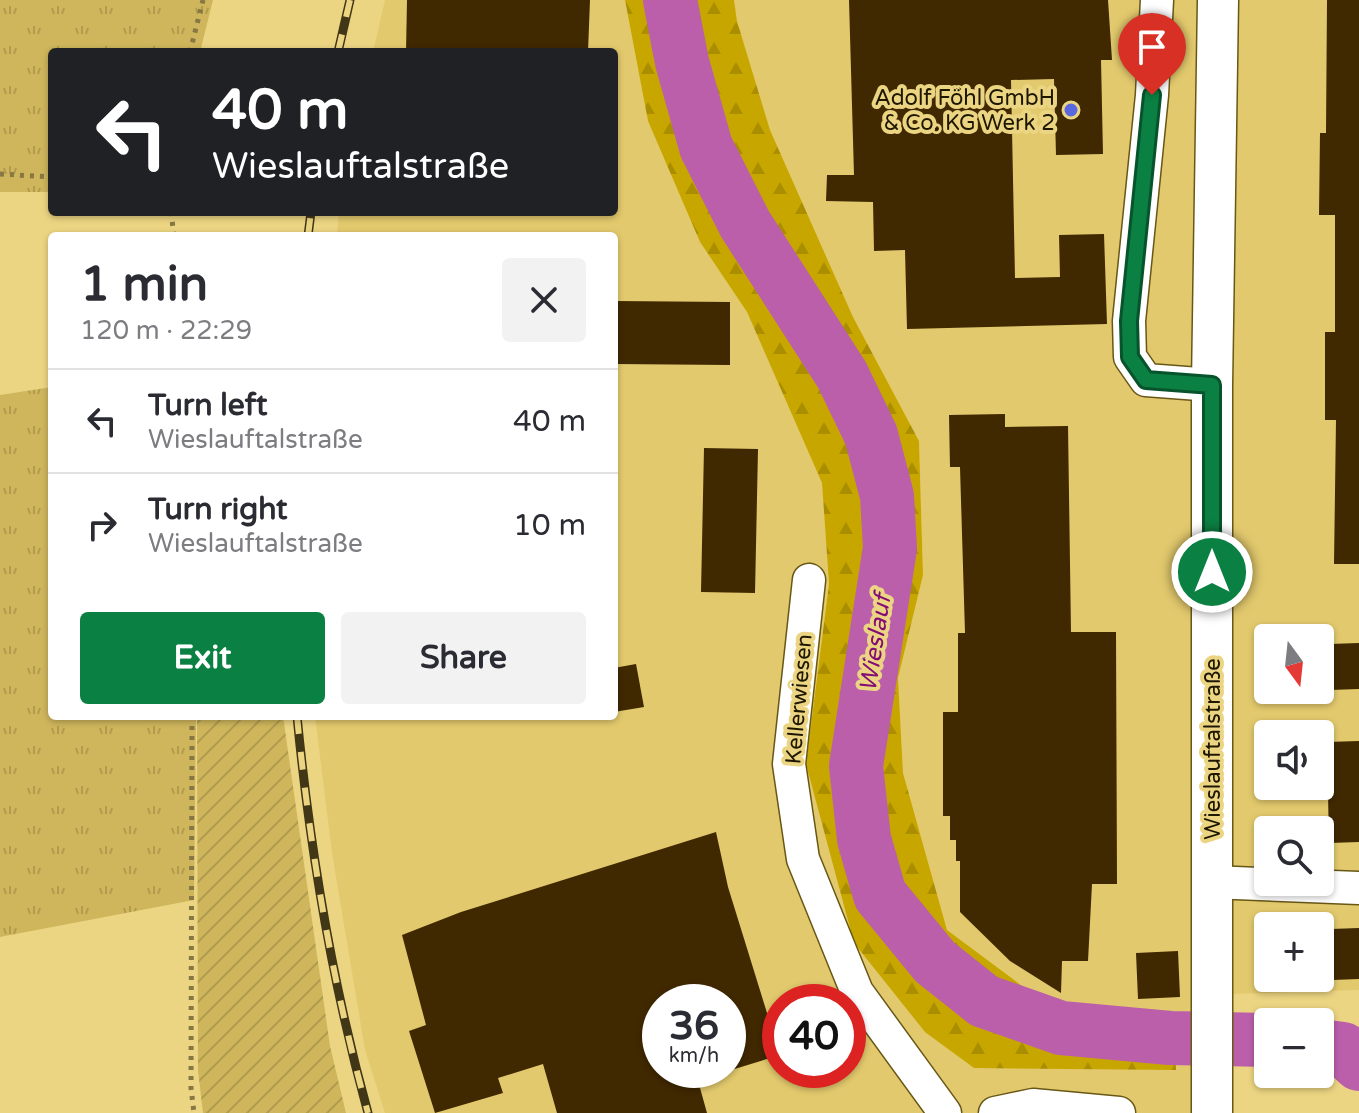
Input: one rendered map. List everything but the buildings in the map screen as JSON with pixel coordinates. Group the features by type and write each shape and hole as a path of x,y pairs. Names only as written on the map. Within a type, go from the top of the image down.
{"street":[{"path":"1157,0 1152,95 1129,321 1130,357 1146,380 1212,385"},
{"name":"Wieslauftalstraße","path":"1212,1101 1212,385 1218,0"},
{"name":"Kellerwiesen","path":"809,580 789,764 803,859 857,992 945,1113"},
{"path":"1211,882 1359,888"},
{"path":"995,1113 1033,1105 1119,1113"}],"path":[{"path":"191,48 203,0"},
{"path":"0,174 48,177"},
{"path":"192,720 191,1088 194,1113"}],"shaded area":[{"path":"385,0 625,0 648,121 700,242 747,312 822,483 829,584 806,764 925,1032 1174,1017 1041,1000 947,930 903,773 898,678 923,575 919,441 853,317 770,130 737,21 734,0 1359,0 1359,990 1334,991 1334,912 1254,912 1254,992 1296,992 1232,994 1231,1113 385,1113 365,1050 332,853 315,720 618,720 618,232 337,232 339,216 618,216 618,48 374,48"}],"green space":[{"path":"0,0 213,0 201,48 48,48 48,192 0,192"},
{"path":"625,0 734,0 737,21 770,130 853,317 919,441 923,575 898,678 903,773 947,930 1041,1000 1174,1017 1176,1070 974,1068 925,1032 854,943 806,764 829,584 822,483 747,312 700,242 648,121"},
{"path":"48,388 48,720 196,720 194,900 0,937 0,395"},
{"path":"197,720 284,720 330,1046 346,1113 203,1113 198,1071"}],"waterway":[{"name":"Wieslauf","path":"670,0 682,62 706,147 745,224 842,375 871,435 887,496 890,548 856,766 864,839 880,895 935,962 984,1001 1061,1028 1170,1038 1254,1040"},
{"name":"Wieslauf","path":"1334,1048 1343,1049 1359,1064"}],"railway":[{"path":"339,48 350,0"},
{"path":"308,232 310,216"},
{"path":"297,720 324,916 368,1113"}],"place":[{"name":"Adolf Föhl GmbH & Co. KG Werk 2","path":"1071,110"}],"route":[{"path":"1152,95 1129,321 1130,357 1146,380 1212,385 1212,572"}]}
